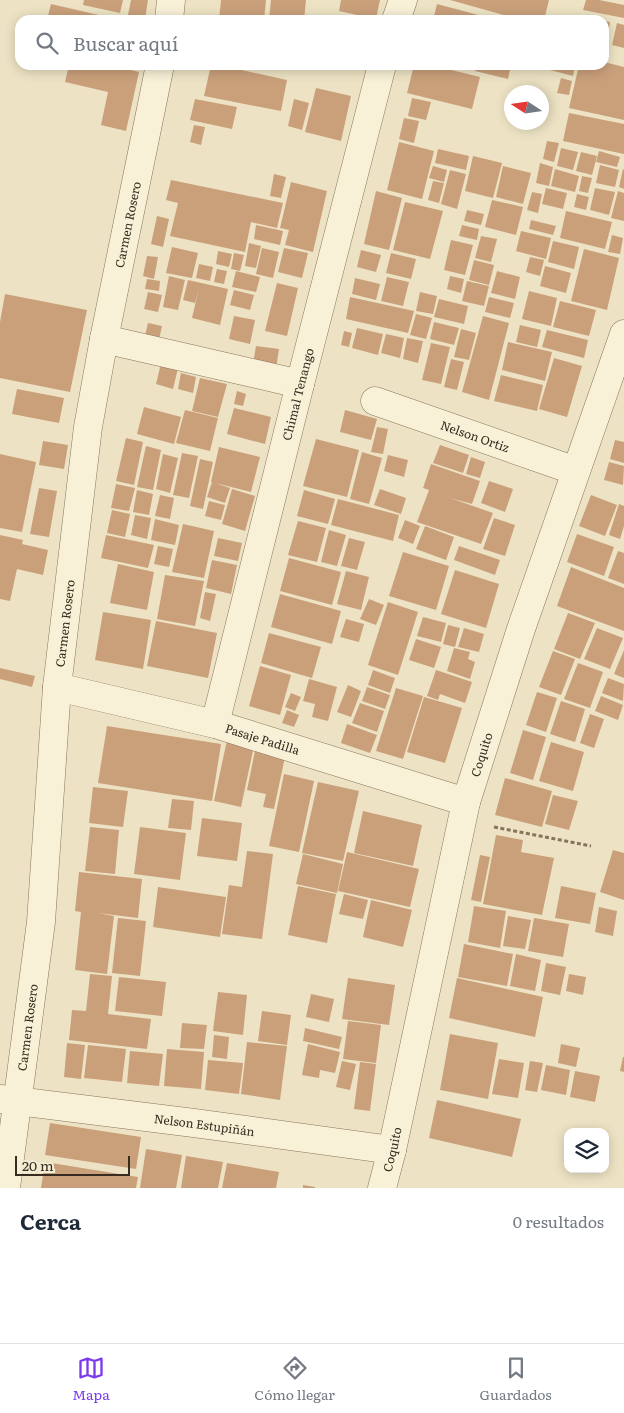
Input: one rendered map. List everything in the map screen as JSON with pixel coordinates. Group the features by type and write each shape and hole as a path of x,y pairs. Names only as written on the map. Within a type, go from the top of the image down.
{"street":[{"path":"169,15 171,0"},
{"path":"398,15 403,0"},
{"name":"Carmen Rosero","path":"6,1188 9,1100 41,922 57,688 88,427 159,70"},
{"name":"Chimal Tenango","path":"216,724 300,384 381,70"},
{"name":"Coquito","path":"382,1188 392,1150 466,802 521,629 624,334"},
{"path":"104,339 300,384"},
{"name":"Nelson Ortiz","path":"375,402 576,471"},
{"name":"Pasaje Padilla","path":"57,688 216,724 466,802"},
{"name":"Nelson Estupiñán","path":"9,1100 194,1122 392,1150"}],"path":[{"path":"490,826 592,846"}],"building":[{"path":"84,0 123,0 120,13 83,5"},
{"path":"131,0 148,0 146,15 128,15"},
{"path":"221,0 266,0 264,15 220,15"},
{"path":"271,0 306,0 304,15 270,15"},
{"path":"341,0 380,0 377,15 358,15 339,11"},
{"path":"450,0 549,0 545,15 504,15"},
{"path":"586,0 599,0 624,5 624,18 609,15 583,10"},
{"path":"51,4 99,15 48,15"},
{"path":"437,4 478,15 434,15"},
{"path":"617,23 624,25 624,48 612,45"},
{"path":"609,63 624,67 624,120 569,108 578,70 609,70"},
{"path":"68,70 131,70 139,72 126,131 101,125 108,92 65,82"},
{"path":"210,70 242,70 287,80 281,111 204,96"},
{"path":"413,70 451,70 480,77 472,109 407,93"},
{"path":"475,70 510,70 508,79"},
{"path":"550,70 574,70 573,76"},
{"path":"561,78 572,81 569,95 557,93"},
{"path":"316,88 351,96 341,141 305,132"},
{"path":"412,98 431,102 426,120 408,116"},
{"path":"195,99 237,107 232,129 190,120"},
{"path":"294,99 309,103 302,130 288,126"},
{"path":"569,113 624,124 624,154 563,141"},
{"path":"404,118 419,121 414,143 399,139"},
{"path":"194,125 205,127 201,145 190,142"},
{"path":"547,141 559,143 554,162 543,159"},
{"path":"399,142 434,151 422,199 387,190"},
{"path":"561,148 578,152 573,170 557,166"},
{"path":"438,149 469,156 466,170 435,163"},
{"path":"599,151 620,157 617,167 596,162"},
{"path":"581,152 597,156 592,175 576,171"},
{"path":"473,156 502,163 493,198 465,191"},
{"path":"540,163 553,167 549,186 536,183"},
{"path":"600,165 619,170 615,187 596,183"},
{"path":"433,166 447,170 444,182 429,178"},
{"path":"503,166 531,173 523,204 496,197"},
{"path":"555,169 579,176 575,192 551,186"},
{"path":"450,170 466,174 457,209 441,204"},
{"path":"624,170 624,189 619,187"},
{"path":"274,174 286,177 281,198 270,196"},
{"path":"582,176 592,178 588,193 579,191"},
{"path":"171,180 283,203 277,228 251,222 245,252 170,236 178,203 166,200"},
{"path":"433,181 444,183 439,203 428,200"},
{"path":"291,182 327,191 313,252 285,245 289,230 280,228"},
{"path":"546,188 567,193 563,209 542,204"},
{"path":"595,188 615,192 609,215 590,210"},
{"path":"376,191 402,198 389,250 364,244"},
{"path":"618,191 624,193 624,221 611,218"},
{"path":"532,192 542,194 538,213 527,210"},
{"path":"577,194 589,197 586,210 574,207"},
{"path":"492,200 523,207 516,235 485,227"},
{"path":"405,202 443,211 430,259 393,250"},
{"path":"467,210 484,214 481,225 464,221"},
{"path":"566,211 612,222 605,249 560,238"},
{"path":"157,216 169,219 163,247 151,244"},
{"path":"531,220 556,226 553,235 529,229"},
{"path":"256,225 283,231 280,245 254,239"},
{"path":"462,225 479,229 477,240 459,236"},
{"path":"521,231 551,238 546,259 516,251"},
{"path":"612,235 623,238 620,254 608,252"},
{"path":"481,236 497,239 491,262 475,258"},
{"path":"451,240 473,245 465,275 444,270"},
{"path":"553,241 579,247 574,269 548,262"},
{"path":"249,243 261,246 256,268 245,266"},
{"path":"172,247 198,253 192,278 166,273"},
{"path":"262,248 279,252 273,278 256,274"},
{"path":"284,248 308,253 302,278 278,272"},
{"path":"584,249 619,258 607,310 571,301"},
{"path":"361,250 381,255 376,272 357,267"},
{"path":"218,251 232,254 229,267 216,264"},
{"path":"234,253 244,255 240,271 231,269"},
{"path":"391,253 416,259 411,279 386,273"},
{"path":"147,256 158,257 154,279 143,276"},
{"path":"530,257 544,260 540,276 526,272"},
{"path":"474,260 494,265 489,285 469,280"},
{"path":"199,264 213,267 210,281 196,278"},
{"path":"545,266 571,273 566,293 540,286"},
{"path":"217,269 227,271 224,284 214,282"},
{"path":"236,271 260,277 256,292 232,287"},
{"path":"497,271 520,277 515,299 491,293"},
{"path":"169,276 185,280 178,310 163,307"},
{"path":"450,276 464,279 461,293 447,289"},
{"path":"387,277 409,282 403,306 381,301"},
{"path":"355,278 380,284 376,300 352,294"},
{"path":"147,279 160,281 159,291 145,289"},
{"path":"188,280 228,289 220,325 192,318 199,288 195,303 183,300"},
{"path":"467,281 489,286 484,306 462,301"},
{"path":"277,283 298,288 287,336 265,331"},
{"path":"234,290 254,295 250,310 230,305"},
{"path":"529,291 557,298 551,326 522,319"},
{"path":"148,292 162,295 158,312 144,309"},
{"path":"420,292 437,296 433,314 416,311"},
{"path":"5,294 87,310 70,392 0,378 0,322"},
{"path":"350,297 414,311 408,333 346,319"},
{"path":"489,297 514,303 510,318 485,312"},
{"path":"439,299 468,306 464,324 434,317"},
{"path":"560,301 596,310 589,336 553,327"},
{"path":"416,314 432,318 426,339 410,335"},
{"path":"234,316 255,320 250,344 229,339"},
{"path":"483,316 509,323 489,400 462,392"},
{"path":"434,322 459,328 454,345 430,339"},
{"path":"148,323 162,326 159,340 145,336"},
{"path":"520,325 541,330 537,347 516,342"},
{"path":"357,328 383,334 378,355 352,348"},
{"path":"461,329 476,333 469,360 454,357"},
{"path":"547,330 588,340 584,358 542,347"},
{"path":"344,331 352,333 349,347 341,345"},
{"path":"386,334 404,338 400,358 381,353"},
{"path":"407,338 423,341 418,363 403,359"},
{"path":"508,342 552,352 545,381 502,370"},
{"path":"431,343 450,347 441,384 422,380"},
{"path":"256,346 279,349 276,369 253,364"},
{"path":"554,358 582,366 567,417 539,409"},
{"path":"162,359 179,364 173,389 156,384"},
{"path":"451,359 464,362 457,390 444,387"},
{"path":"181,373 196,377 193,393 178,389"},
{"path":"501,375 543,385 537,411 494,401"},
{"path":"200,378 227,384 218,417 192,411"},
{"path":"17,389 64,398 59,423 12,414"},
{"path":"237,391 246,394 243,406 234,404"},
{"path":"144,407 181,417 174,444 137,434"},
{"path":"234,408 271,417 265,444 227,434"},
{"path":"185,410 218,418 210,451 176,443"},
{"path":"345,410 377,419 371,440 340,432"},
{"path":"377,427 388,429 383,454 371,452"},
{"path":"126,438 143,442 134,485 116,481"},
{"path":"316,439 359,450 347,497 303,486"},
{"path":"615,440 624,442 624,463 610,459"},
{"path":"43,441 68,445 64,469 39,465"},
{"path":"440,445 469,455 463,473 433,463"},
{"path":"146,446 161,450 153,490 137,487"},
{"path":"219,447 260,457 251,492 215,483 230,488 225,503 207,497"},
{"path":"362,452 382,458 369,504 350,499"},
{"path":"182,453 198,456 189,498 173,495"},
{"path":"0,454 36,462 22,532 0,528"},
{"path":"163,454 178,458 170,493 156,489"},
{"path":"388,455 408,460 404,477 384,471"},
{"path":"471,457 485,462 480,478 466,474"},
{"path":"200,459 213,462 203,509 190,506"},
{"path":"609,462 624,466 623,485 604,480"},
{"path":"431,464 480,481 472,504 450,498 493,513 481,544 417,522 429,490 423,488"},
{"path":"489,481 513,489 505,512 481,503"},
{"path":"116,484 135,488 129,511 111,508"},
{"path":"39,488 57,491 49,537 30,534"},
{"path":"232,489 255,496 245,531 222,524"},
{"path":"380,489 406,498 401,514 374,505"},
{"path":"137,490 153,494 149,515 133,512"},
{"path":"304,490 335,499 328,524 297,516"},
{"path":"160,495 174,498 170,519 155,516"},
{"path":"591,495 617,505 605,536 579,526"},
{"path":"338,499 399,515 393,541 331,525"},
{"path":"209,501 225,505 221,520 205,516"},
{"path":"619,504 624,506 624,526 620,539 609,535"},
{"path":"112,510 130,514 125,537 107,533"},
{"path":"135,515 151,518 147,539 131,535"},
{"path":"494,518 515,525 505,556 483,549"},
{"path":"155,519 179,525 175,545 151,540"},
{"path":"405,520 420,526 413,544 398,538"},
{"path":"298,521 326,528 317,562 288,555"},
{"path":"183,524 214,531 204,578 172,572"},
{"path":"425,526 454,537 446,560 416,549"},
{"path":"329,530 346,535 337,566 321,562"},
{"path":"577,534 614,547 604,576 567,562"},
{"path":"0,535 23,540 22,544 48,550 43,575 17,569 10,601 0,599"},
{"path":"106,535 154,545 148,568 101,558"},
{"path":"218,538 242,543 238,561 214,556"},
{"path":"349,538 365,542 357,570 341,566"},
{"path":"158,546 173,549 169,567 154,564"},
{"path":"459,546 500,560 495,575 454,560"},
{"path":"618,551 624,553 624,584 608,578"},
{"path":"403,552 449,566 436,610 389,596"},
{"path":"289,558 341,572 332,605 280,591"},
{"path":"212,560 237,565 231,594 206,588"},
{"path":"118,564 154,572 147,610 110,603"},
{"path":"571,567 624,588 624,631 557,606"},
{"path":"455,570 499,584 486,628 441,614"},
{"path":"346,571 369,577 361,610 337,604"},
{"path":"165,575 204,581 195,626 157,619"},
{"path":"205,592 216,594 210,621 200,618"},
{"path":"280,594 341,611 332,644 271,627"},
{"path":"369,599 384,605 376,625 360,619"},
{"path":"388,602 418,612 398,675 368,665"},
{"path":"103,612 151,620 143,669 95,660"},
{"path":"568,613 595,623 580,659 554,649"},
{"path":"423,617 446,623 441,642 417,636"},
{"path":"346,619 364,624 359,642 340,637"},
{"path":"156,621 217,633 208,678 147,666"},
{"path":"448,625 460,628 455,647 443,644"},
{"path":"464,628 484,634 479,652 458,647"},
{"path":"597,628 623,638 610,669 584,659"},
{"path":"269,633 321,647 312,678 261,663"},
{"path":"416,639 441,647 434,668 409,660"},
{"path":"454,648 470,652 468,659 475,662 470,679 447,671"},
{"path":"624,650 624,678 614,674"},
{"path":"553,651 575,659 561,695 539,687"},
{"path":"578,663 603,672 590,708 564,699"},
{"path":"260,666 291,675 280,715 249,706"},
{"path":"0,668 35,676 32,687 0,679"},
{"path":"373,670 395,678 390,693 368,685"},
{"path":"436,670 472,682 465,703 440,694 438,700 427,696"},
{"path":"608,678 624,684 623,701 602,693"},
{"path":"309,679 337,687 328,721 312,717 315,704 303,701"},
{"path":"348,685 361,691 351,717 337,712"},
{"path":"367,687 390,695 385,709 362,701"},
{"path":"396,688 423,696 403,759 376,751"},
{"path":"537,692 557,698 546,732 526,725"},
{"path":"291,693 301,697 295,711 285,707"},
{"path":"601,696 623,705 618,720 595,711"},
{"path":"424,697 462,708 445,763 407,752"},
{"path":"561,701 585,709 575,742 550,734"},
{"path":"360,703 384,711 377,732 352,723"},
{"path":"287,710 299,715 294,727 282,723"},
{"path":"590,714 604,719 594,748 580,743"},
{"path":"347,724 377,735 370,753 341,743"},
{"path":"107,726 221,744 212,801 98,783"},
{"path":"523,730 546,737 533,780 510,773"},
{"path":"227,740 254,746 241,807 214,801"},
{"path":"551,742 584,752 573,791 539,781"},
{"path":"256,746 286,752 274,809 263,807 266,794 247,790"},
{"path":"284,774 314,781 299,852 269,846"},
{"path":"505,778 552,791 542,827 495,815"},
{"path":"318,782 359,791 343,861 302,853"},
{"path":"93,787 128,791 123,827 89,823"},
{"path":"553,795 578,801 569,830 545,824"},
{"path":"172,799 194,801 191,830 168,828"},
{"path":"363,811 422,825 413,866 354,853"},
{"path":"202,818 242,823 237,861 197,856"},
{"path":"90,827 119,830 115,874 85,871"},
{"path":"140,827 186,833 180,880 134,874"},
{"path":"496,835 523,840 521,852 554,858 542,915 483,904"},
{"path":"613,850 624,853 624,900 600,892"},
{"path":"247,851 273,854 262,939 222,934 229,885 242,887"},
{"path":"347,852 419,869 410,907 338,891"},
{"path":"303,854 343,864 337,893 296,884"},
{"path":"480,855 490,857 481,902 471,900"},
{"path":"79,872 142,879 138,918 98,913 114,916 107,974 75,970 81,912 75,911"},
{"path":"298,886 336,894 327,943 288,935"},
{"path":"561,886 596,893 590,924 555,918"},
{"path":"158,887 226,897 220,937 153,927"},
{"path":"344,894 368,900 363,919 339,914"},
{"path":"371,900 412,910 403,947 363,937"},
{"path":"474,906 506,911 500,948 468,942"},
{"path":"599,907 617,911 613,936 595,932"},
{"path":"508,916 531,920 525,949 503,946"},
{"path":"118,918 146,921 140,976 112,973"},
{"path":"534,918 569,924 563,957 528,951"},
{"path":"464,944 513,954 507,986 458,977"},
{"path":"516,954 541,960 535,991 510,986"},
{"path":"546,963 566,967 560,995 541,991"},
{"path":"90,974 112,976 108,1014 151,1019 147,1049 69,1040 72,1010 86,1011"},
{"path":"569,974 586,977 583,995 566,991"},
{"path":"119,977 166,982 162,1016 115,1011"},
{"path":"348,978 395,985 389,1025 342,1019"},
{"path":"457,978 543,997 535,1037 449,1018"},
{"path":"218,992 247,995 243,1035 213,1031"},
{"path":"311,994 334,999 329,1022 306,1017"},
{"path":"262,1011 291,1015 287,1045 258,1041"},
{"path":"348,1021 381,1025 376,1063 343,1059"},
{"path":"182,1023 207,1025 204,1049 180,1048"},
{"path":"305,1028 342,1037 339,1049 303,1041"},
{"path":"450,1034 498,1043 488,1099 440,1090"},
{"path":"214,1035 229,1037 227,1059 212,1057"},
{"path":"247,1042 287,1046 280,1100 241,1094"},
{"path":"67,1043 85,1045 81,1079 64,1077"},
{"path":"308,1044 340,1052 335,1073 320,1070 319,1078 302,1075"},
{"path":"561,1044 580,1048 576,1067 558,1063"},
{"path":"88,1045 126,1049 122,1082 84,1078"},
{"path":"167,1049 204,1052 201,1089 164,1086"},
{"path":"130,1051 163,1054 159,1086 127,1083"},
{"path":"624,1057 624,1072 620,1071"},
{"path":"499,1059 524,1063 518,1098 492,1094"},
{"path":"208,1060 243,1063 239,1094 205,1090"},
{"path":"342,1061 356,1064 350,1090 336,1087"},
{"path":"530,1061 543,1063 537,1092 525,1090"},
{"path":"360,1062 376,1064 370,1111 354,1109"},
{"path":"546,1065 570,1070 566,1095 541,1090"},
{"path":"575,1071 600,1076 595,1102 570,1097"},
{"path":"437,1100 521,1119 512,1157 429,1138"},
{"path":"50,1123 141,1137 136,1169 45,1155"},
{"path":"146,1149 182,1155 176,1188 140,1188"},
{"path":"186,1156 223,1162 218,1188 181,1188"},
{"path":"45,1162 138,1177 136,1188 41,1188"},
{"path":"227,1163 279,1172 276,1188 222,1188"},
{"path":"303,1185 315,1187 315,1188 303,1188"}]}
